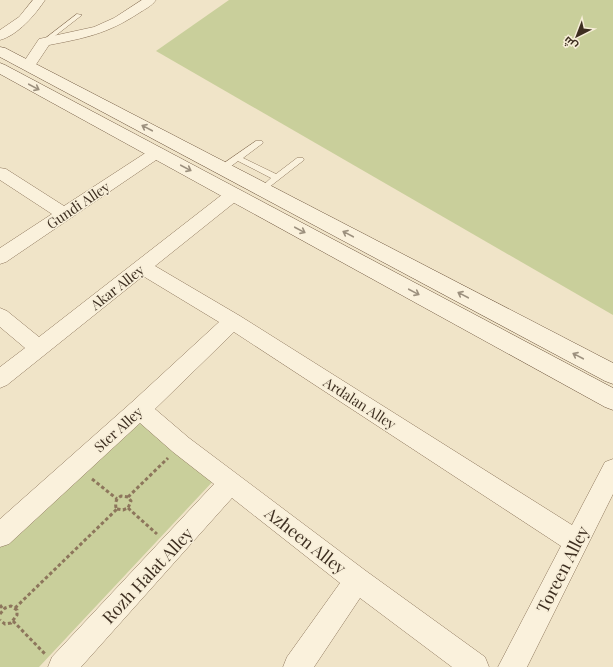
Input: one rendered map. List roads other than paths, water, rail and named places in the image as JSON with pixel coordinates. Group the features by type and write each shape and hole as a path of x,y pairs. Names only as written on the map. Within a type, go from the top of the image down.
{"main road":[{"path":"0,64 28,66 223,168 270,184 613,374"},
{"path":"0,64 84,114 613,400"},
{"path":"84,114 100,104"}],"street":[{"path":"0,36 23,20 39,0"},
{"path":"28,66 44,42 75,37 99,30 150,0"},
{"name":"Gundi Alley","path":"0,257 156,152"},
{"path":"0,173 64,214"},
{"name":"Akar Alley","path":"0,379 234,194"},
{"name":"Ardalan Alley","path":"142,267 233,321 576,542"},
{"path":"0,316 39,348"},
{"name":"Ster Alley","path":"0,535 140,409 233,321"},
{"name":"Azheen Alley","path":"140,409 181,445 357,580 475,667"},
{"name":"Toreen Alley","path":"512,667 613,470"},
{"name":"Rozh Halat Alley","path":"54,661 173,547 231,482"},
{"path":"297,667 357,580"}],"lane":[{"path":"44,42 80,15"},
{"path":"223,168 259,143"},
{"path":"238,158 270,184 300,160"}]}
